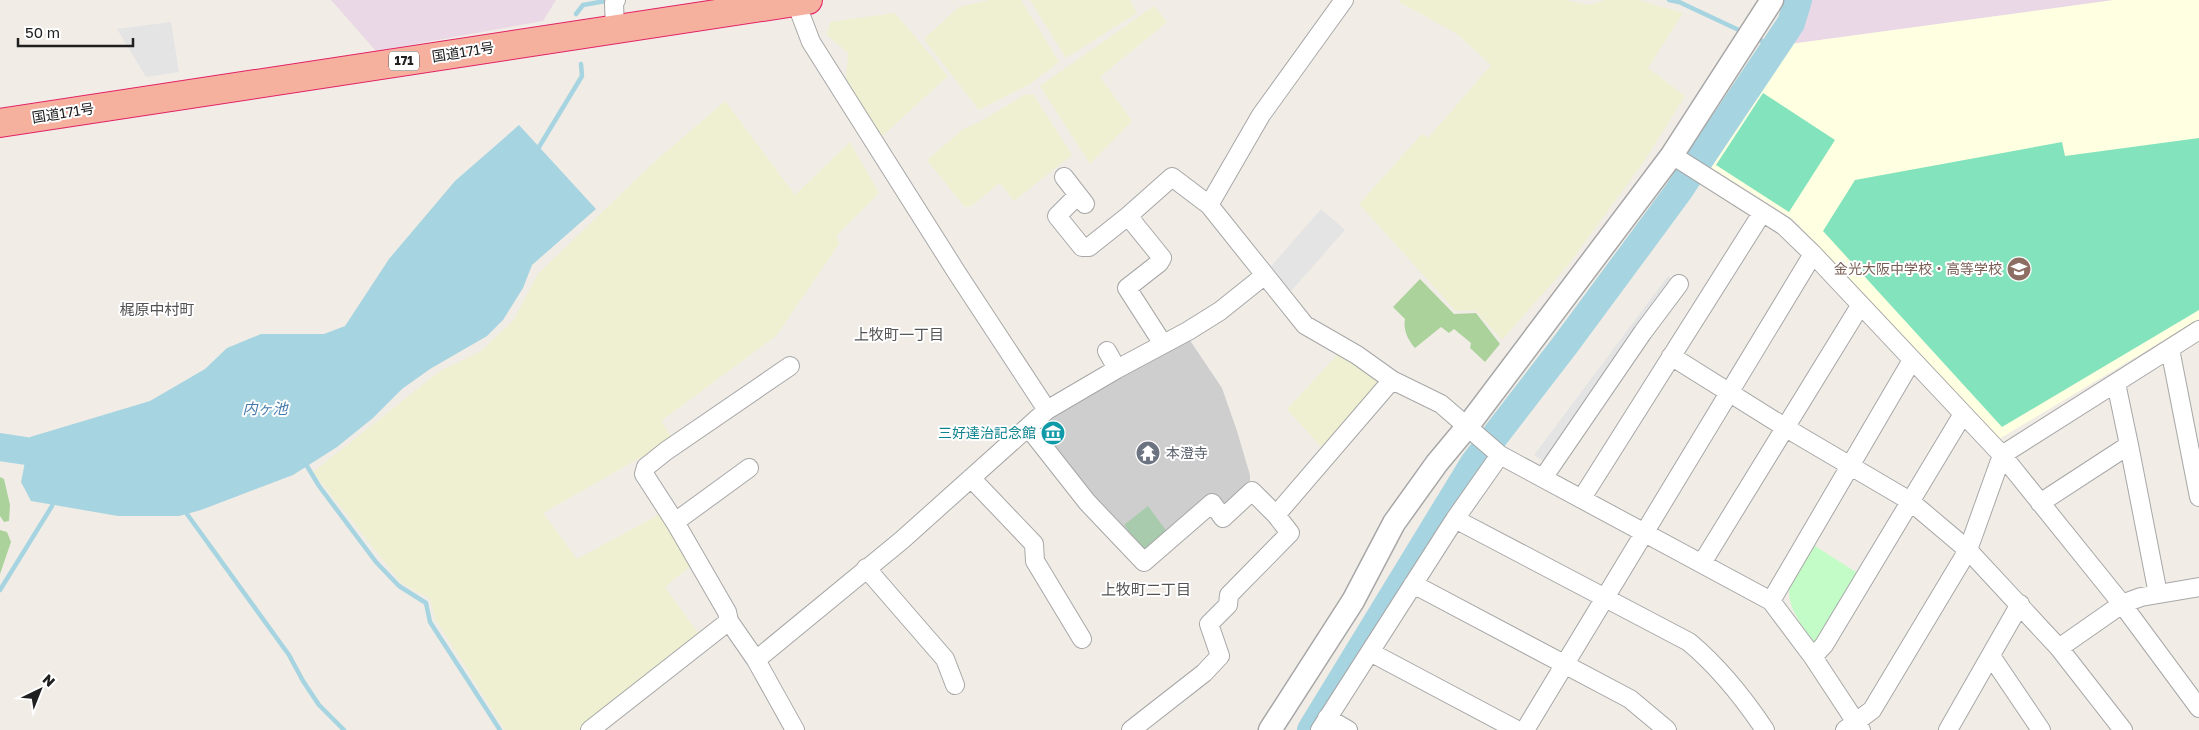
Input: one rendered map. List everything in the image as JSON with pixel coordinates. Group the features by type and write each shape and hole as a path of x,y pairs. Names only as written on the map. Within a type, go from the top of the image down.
{"highway":[{"name":"国道171号","path":"0,123 615,11 800,1"}],"street":[{"path":"1209,205 1261,115 1344,0"},
{"path":"1270,730 1352,601 1394,523 1437,463 1677,158 1772,0"},
{"path":"800,1 810,42 1047,410"},
{"path":"1677,158 1784,226 1813,254 2002,455 2122,604 2199,708"},
{"path":"1064,176 1081,199 1057,216 1082,247 1089,247 1172,177 1209,205 1305,325 1357,355 1392,380 1441,404 1500,455 1771,601 1813,657 1854,728 1872,710 1968,550 2002,455 2199,330"},
{"path":"1582,498 1762,212"},
{"path":"1128,216 1162,258 1159,264 1127,288 1163,344"},
{"path":"1525,730 1813,254"},
{"path":"756,660 902,540 1047,410 1118,368 1188,332 1220,311 1264,275"},
{"path":"1543,478 1643,332 1679,284"},
{"path":"1702,563 1860,306"},
{"path":"2170,349 2199,497"},
{"path":"1107,351 1118,368"},
{"path":"1671,356 1848,466 1910,502 1968,550 2020,604 2058,648 2123,730"},
{"path":"1771,601 1848,466 1912,360"},
{"path":"790,366 646,467 644,474 675,522 727,612 729,621 756,660 795,730"},
{"path":"1276,515 1392,380"},
{"path":"2116,383 2158,594"},
{"path":"1813,657 1824,645 1963,414"},
{"path":"1028,427 1087,502 1144,562 1212,503 1223,518 1252,491 1276,515 1290,533 1229,595 1228,604 1209,624 1220,656 1204,673 1131,730"},
{"path":"2040,503 2129,445"},
{"path":"1348,730 1323,724 1455,519 1500,455"},
{"path":"675,522 749,468"},
{"path":"972,478 1034,544 1035,561 1082,639"},
{"path":"1455,519 1605,596 1689,642 1714,663 1749,706 1765,730"},
{"path":"866,568 946,659 955,685"},
{"path":"1413,584 1630,699 1667,730"},
{"path":"2058,648 2122,604 2141,596 2199,587"},
{"path":"1950,729 2020,604"},
{"path":"590,730 729,621"},
{"path":"1370,652 1517,730"},
{"path":"1991,656 2041,730"}],"shaded area":[{"path":"331,0 556,0 543,21 376,51"},
{"path":"990,0 1021,0 1059,62 1030,84 979,110 924,39 959,7"},
{"path":"1030,0 1130,0 1137,13 1066,58"},
{"path":"1400,0 1564,0 1590,5 1604,0 1638,0 1683,13 1648,68 1685,96 1645,160 1569,264 1502,340 1475,310 1456,311 1359,204 1422,134 1428,138 1491,65 1456,33 1399,2"},
{"path":"1808,0 2114,0 1783,45"},
{"name":"金光大阪中学校・高等学校","path":"2114,0 2199,0 2199,319 1999,439 1793,219 1711,167 1783,45"},
{"path":"1154,6 1167,22 1100,77 1132,121 1090,164 1040,86"},
{"path":"895,13 948,76 881,137 846,81 848,53 827,35 830,22"},
{"path":"171,22 179,72 146,77 117,29"},
{"path":"1033,94 1072,155 1014,201 1000,183 971,206 965,207 927,160 962,130 985,119 1024,95"},
{"path":"725,101 795,195 850,142 879,193 837,235 839,244 776,336 661,421 673,439 543,513 577,559 660,514 693,564 665,587 698,633 579,730 505,730 435,619 430,599 401,583 313,472 440,371 480,352 513,321 538,274 651,165"},
{"path":"1321,209 1345,230 1291,291 1267,271"},
{"path":"1668,276 1676,281 1543,461 1534,455"},
{"name":"本澄寺","path":"1187,336 1222,388 1250,475 1250,490 1227,510 1213,500 1142,554 1034,430 1109,382"},
{"path":"1341,351 1382,379 1323,449 1287,409"},
{"path":"1148,506 1167,532 1143,550 1124,525"}],"green space":[{"path":"1763,93 1835,140 1789,212 1716,165"},
{"path":"2199,138 2199,310 2002,427 1823,231 1855,180 2062,142 2065,156"},
{"path":"1420,279 1454,314 1476,313 1500,344 1485,362 1470,348 1471,343 1454,329 1449,333 1441,327 1415,348 1412,345 1405,331 1405,319 1393,307"},
{"path":"0,477 4,479 10,505 9,521 4,522 0,516"},
{"path":"0,530 7,532 11,542 0,574"},
{"path":"1812,544 1859,574 1817,644 1809,636 1798,619 1789,597 1791,580"}],"water":[{"name":"内ヶ池","path":"519,125 596,209 532,265 523,288 503,320 487,336 430,369 402,389 373,418 337,447 293,475 201,510 179,516 118,516 31,501 21,482 30,437 150,401 205,369 227,348 261,334 324,334 345,326 389,259 455,181"}],"waterway":[{"path":"576,14 583,5 611,0"},
{"path":"1669,0 1679,2 1743,32"},
{"path":"1311,730 1474,463 1565,345 1678,192 1791,23 1798,0"},
{"path":"1755,38 1775,47"},
{"path":"539,147 582,76 581,64"},
{"path":"0,447 26,451"},
{"path":"307,466 319,486 376,562 399,586 426,603 430,622 500,730"},
{"path":"0,590 52,506"},
{"path":"187,514 289,655 319,705 344,730"}],"place":[{"name":"金光大阪中学校・高等学校","path":"2019,269"},
{"name":"三好達治記念館","path":"1053,433"},
{"name":"本澄寺","path":"1148,453"}],"district":[{"name":"梶原中村町","path":"157,310"},
{"name":"上牧町一丁目","path":"899,335"},
{"name":"上牧町二丁目","path":"1146,590"}]}
